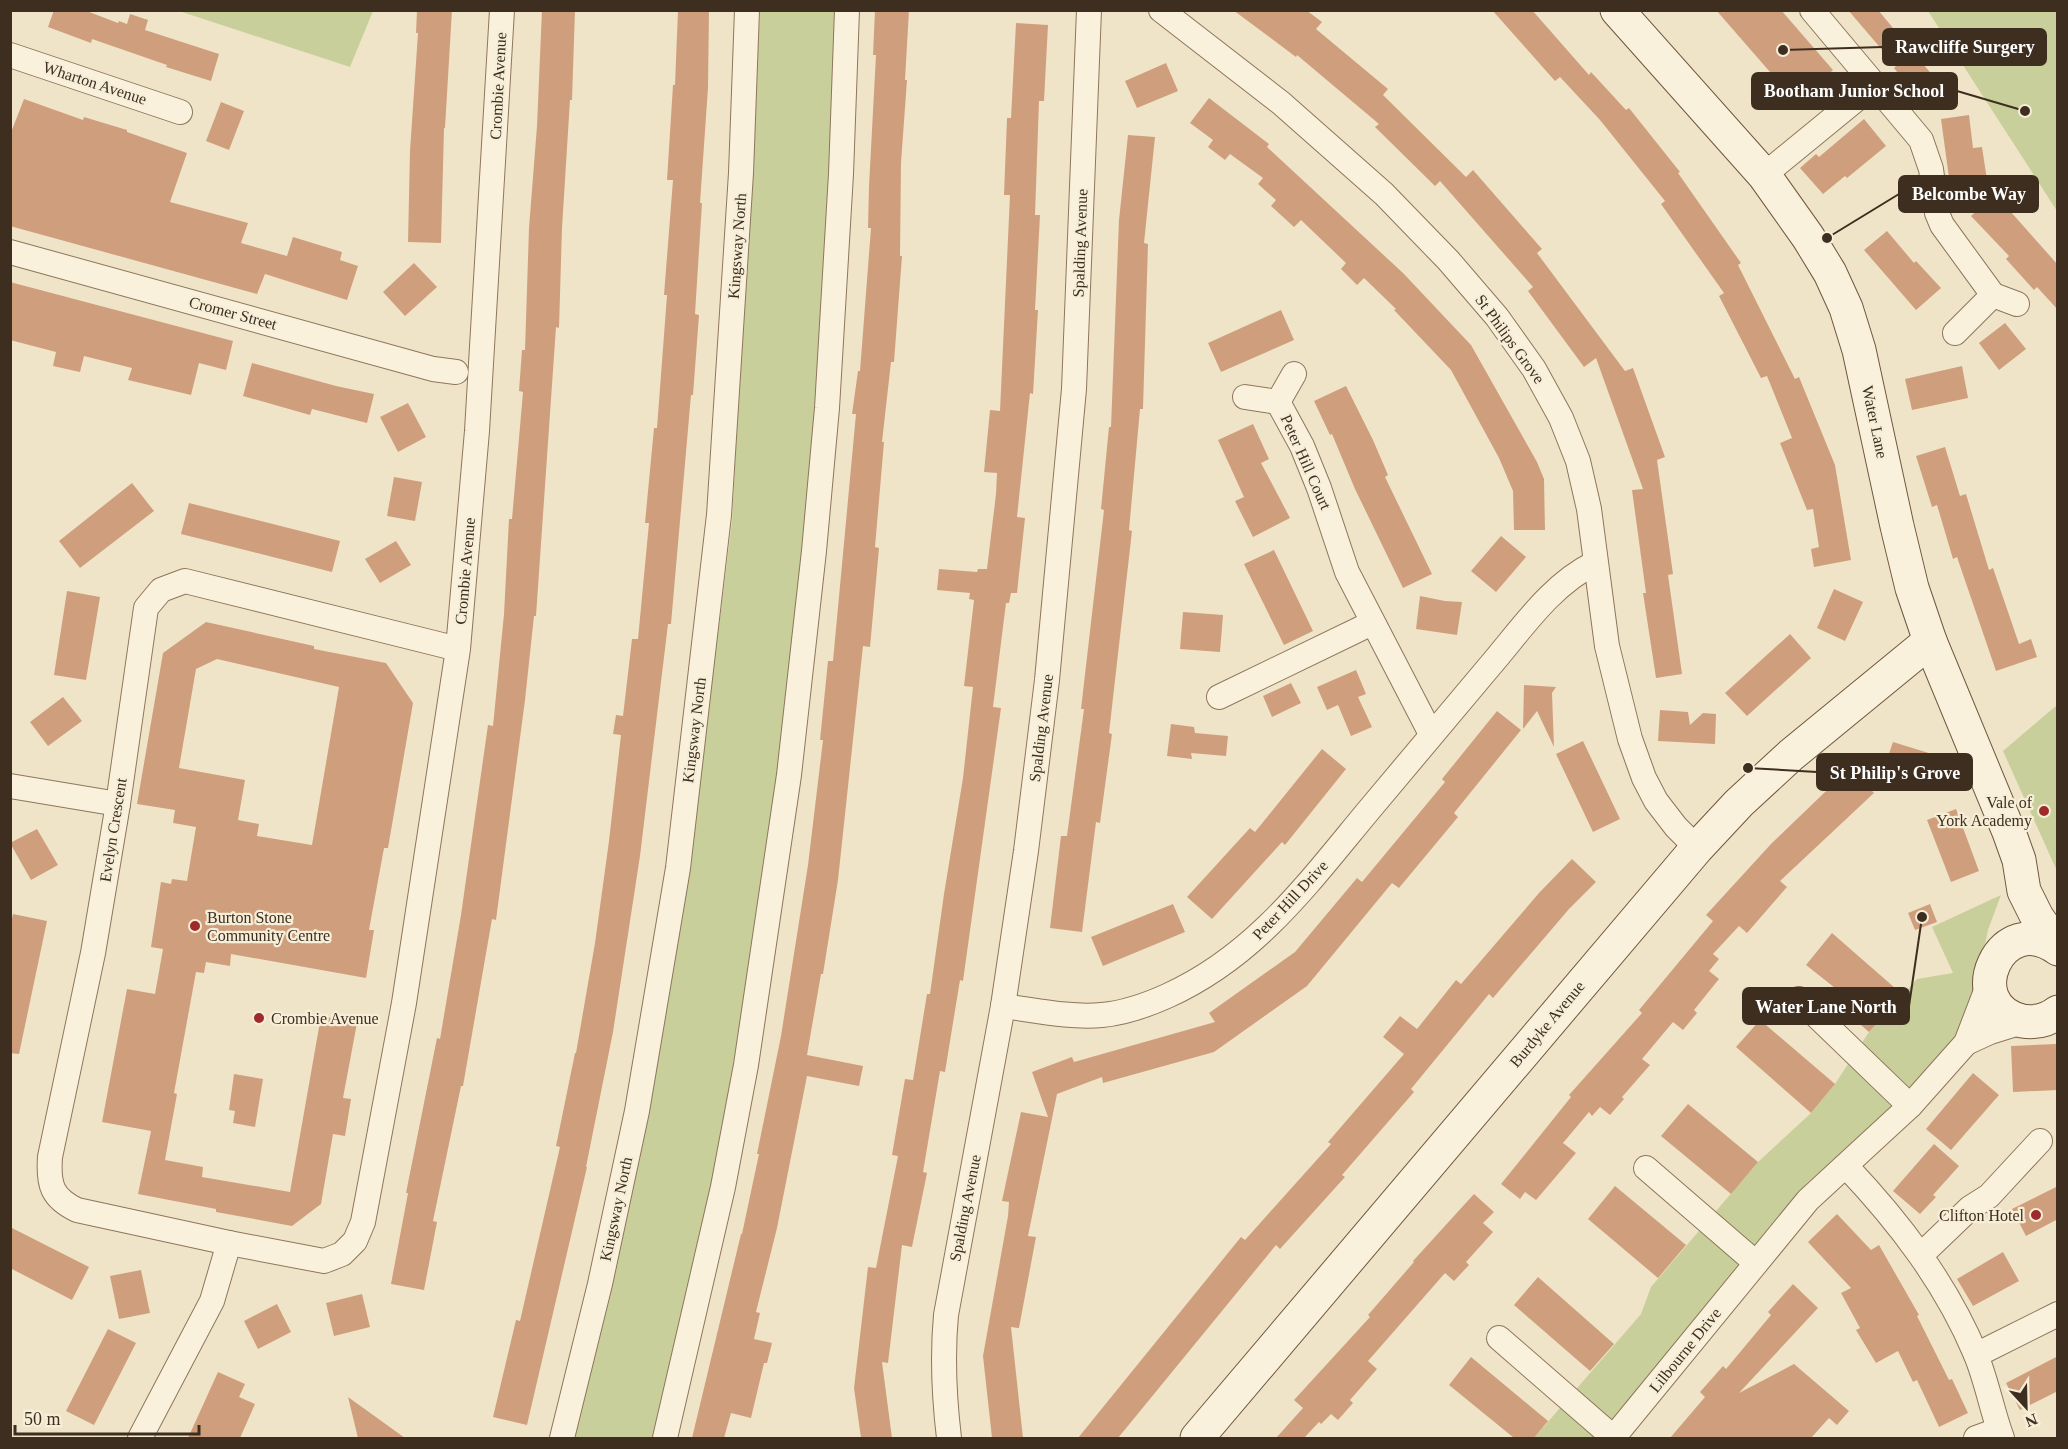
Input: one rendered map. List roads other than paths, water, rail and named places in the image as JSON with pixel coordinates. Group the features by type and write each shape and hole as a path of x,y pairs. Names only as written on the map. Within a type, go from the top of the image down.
{"street":[{"name":"Crombie Avenue","path":"230,1243 324,1261 342,1254 355,1241 363,1222 404,1003 458,649 477,431 502,10"},
{"name":"Kingsway North","path":"562,1438 600,1284 637,1111 678,868 719,514 741,172 747,10"},
{"path":"665,1438 723,1187 746,1065 789,775 827,408 841,174 847,10"},
{"name":"Spalding Avenue","path":"949,1438 942,1353 946,1315 1003,1006 1026,851 1047,680 1074,389 1089,10"},
{"name":"St Philips Grove","path":"1161,10 1281,103 1384,194 1448,260 1497,317 1534,369 1561,418 1580,470 1589,509 1607,646 1629,739 1644,778 1656,801 1676,827 1697,848"},
{"name":"Water Lane","path":"1617,10 1764,175 1808,237 1830,273 1846,309 1859,350 1912,588 1930,641 2009,832 2019,860 2024,891 2037,917 2058,948"},
{"path":"1812,10 1921,140 1928,160 1937,213 1942,225 1993,295 2018,304"},
{"name":"Wharton Avenue","path":"10,55 180,112"},
{"path":"1764,175 1875,84"},
{"name":"Cromer Street","path":"10,252 433,369 456,372"},
{"path":"1955,333 1993,295"},
{"name":"Peter Hill Court","path":"1278,402 1294,374"},
{"name":"Peter Hill Court","path":"1245,397 1278,402"},
{"name":"Peter Hill Court","path":"1278,402 1302,446 1332,522 1347,573 1372,623"},
{"name":"Peter Hill Drive","path":"1003,1006 1071,1015 1102,1015 1135,1008 1161,998 1213,972 1256,938 1291,904 1431,734 1555,591 1579,570 1595,563"},
{"name":"Evelyn Crescent","path":"230,1243 77,1210 62,1203 53,1190 49,1175 50,1158 93,953 118,804 146,608 162,590 185,581 458,649"},
{"path":"1219,697 1372,623 1431,734"},
{"name":"Burdyke Avenue","path":"1197,1438 1697,848 1739,803 1791,754 1930,641"},
{"path":"10,786 118,804"},
{"name":"Water Lane","path":"1989,983 1992,965 2002,951 2018,918 2024,891"},
{"path":"2002,951 2010,944 2031,939 2041,940 2058,948"},
{"path":"1989,983 1997,1004 2014,1018 2046,1020"},
{"name":"Lilbourne Drive","path":"1499,1338 1614,1438 1808,1200 1910,1106 1966,1043 1989,983"},
{"path":"1799,999 1910,1106"},
{"name":"Lilbourne Drive","path":"1966,1043 1990,1032 2046,1020"},
{"path":"1921,1255 1970,1208 1989,1196 2036,1155"},
{"path":"1846,1166 1883,1205 1941,1286 1976,1355 1992,1436"},
{"path":"1646,1168 1756,1263"},
{"path":"140,1438 212,1301 230,1243"},
{"path":"1976,1355 2058,1314"}],"place":[{"name":"Rawcliffe Surgery","path":"1783,50"},
{"name":"Bootham Junior School","path":"2025,111"},
{"name":"Belcombe Way","path":"1827,238"},
{"name":"St Philip's Grove","path":"1748,768"},
{"name":"Vale of York Academy","path":"2044,811"},
{"name":"Water Lane North","path":"1922,917"},
{"name":"Burton Stone Community Centre","path":"195,926"},
{"name":"Crombie Avenue","path":"259,1018"},
{"name":"Clifton Hotel","path":"2036,1215"}]}
